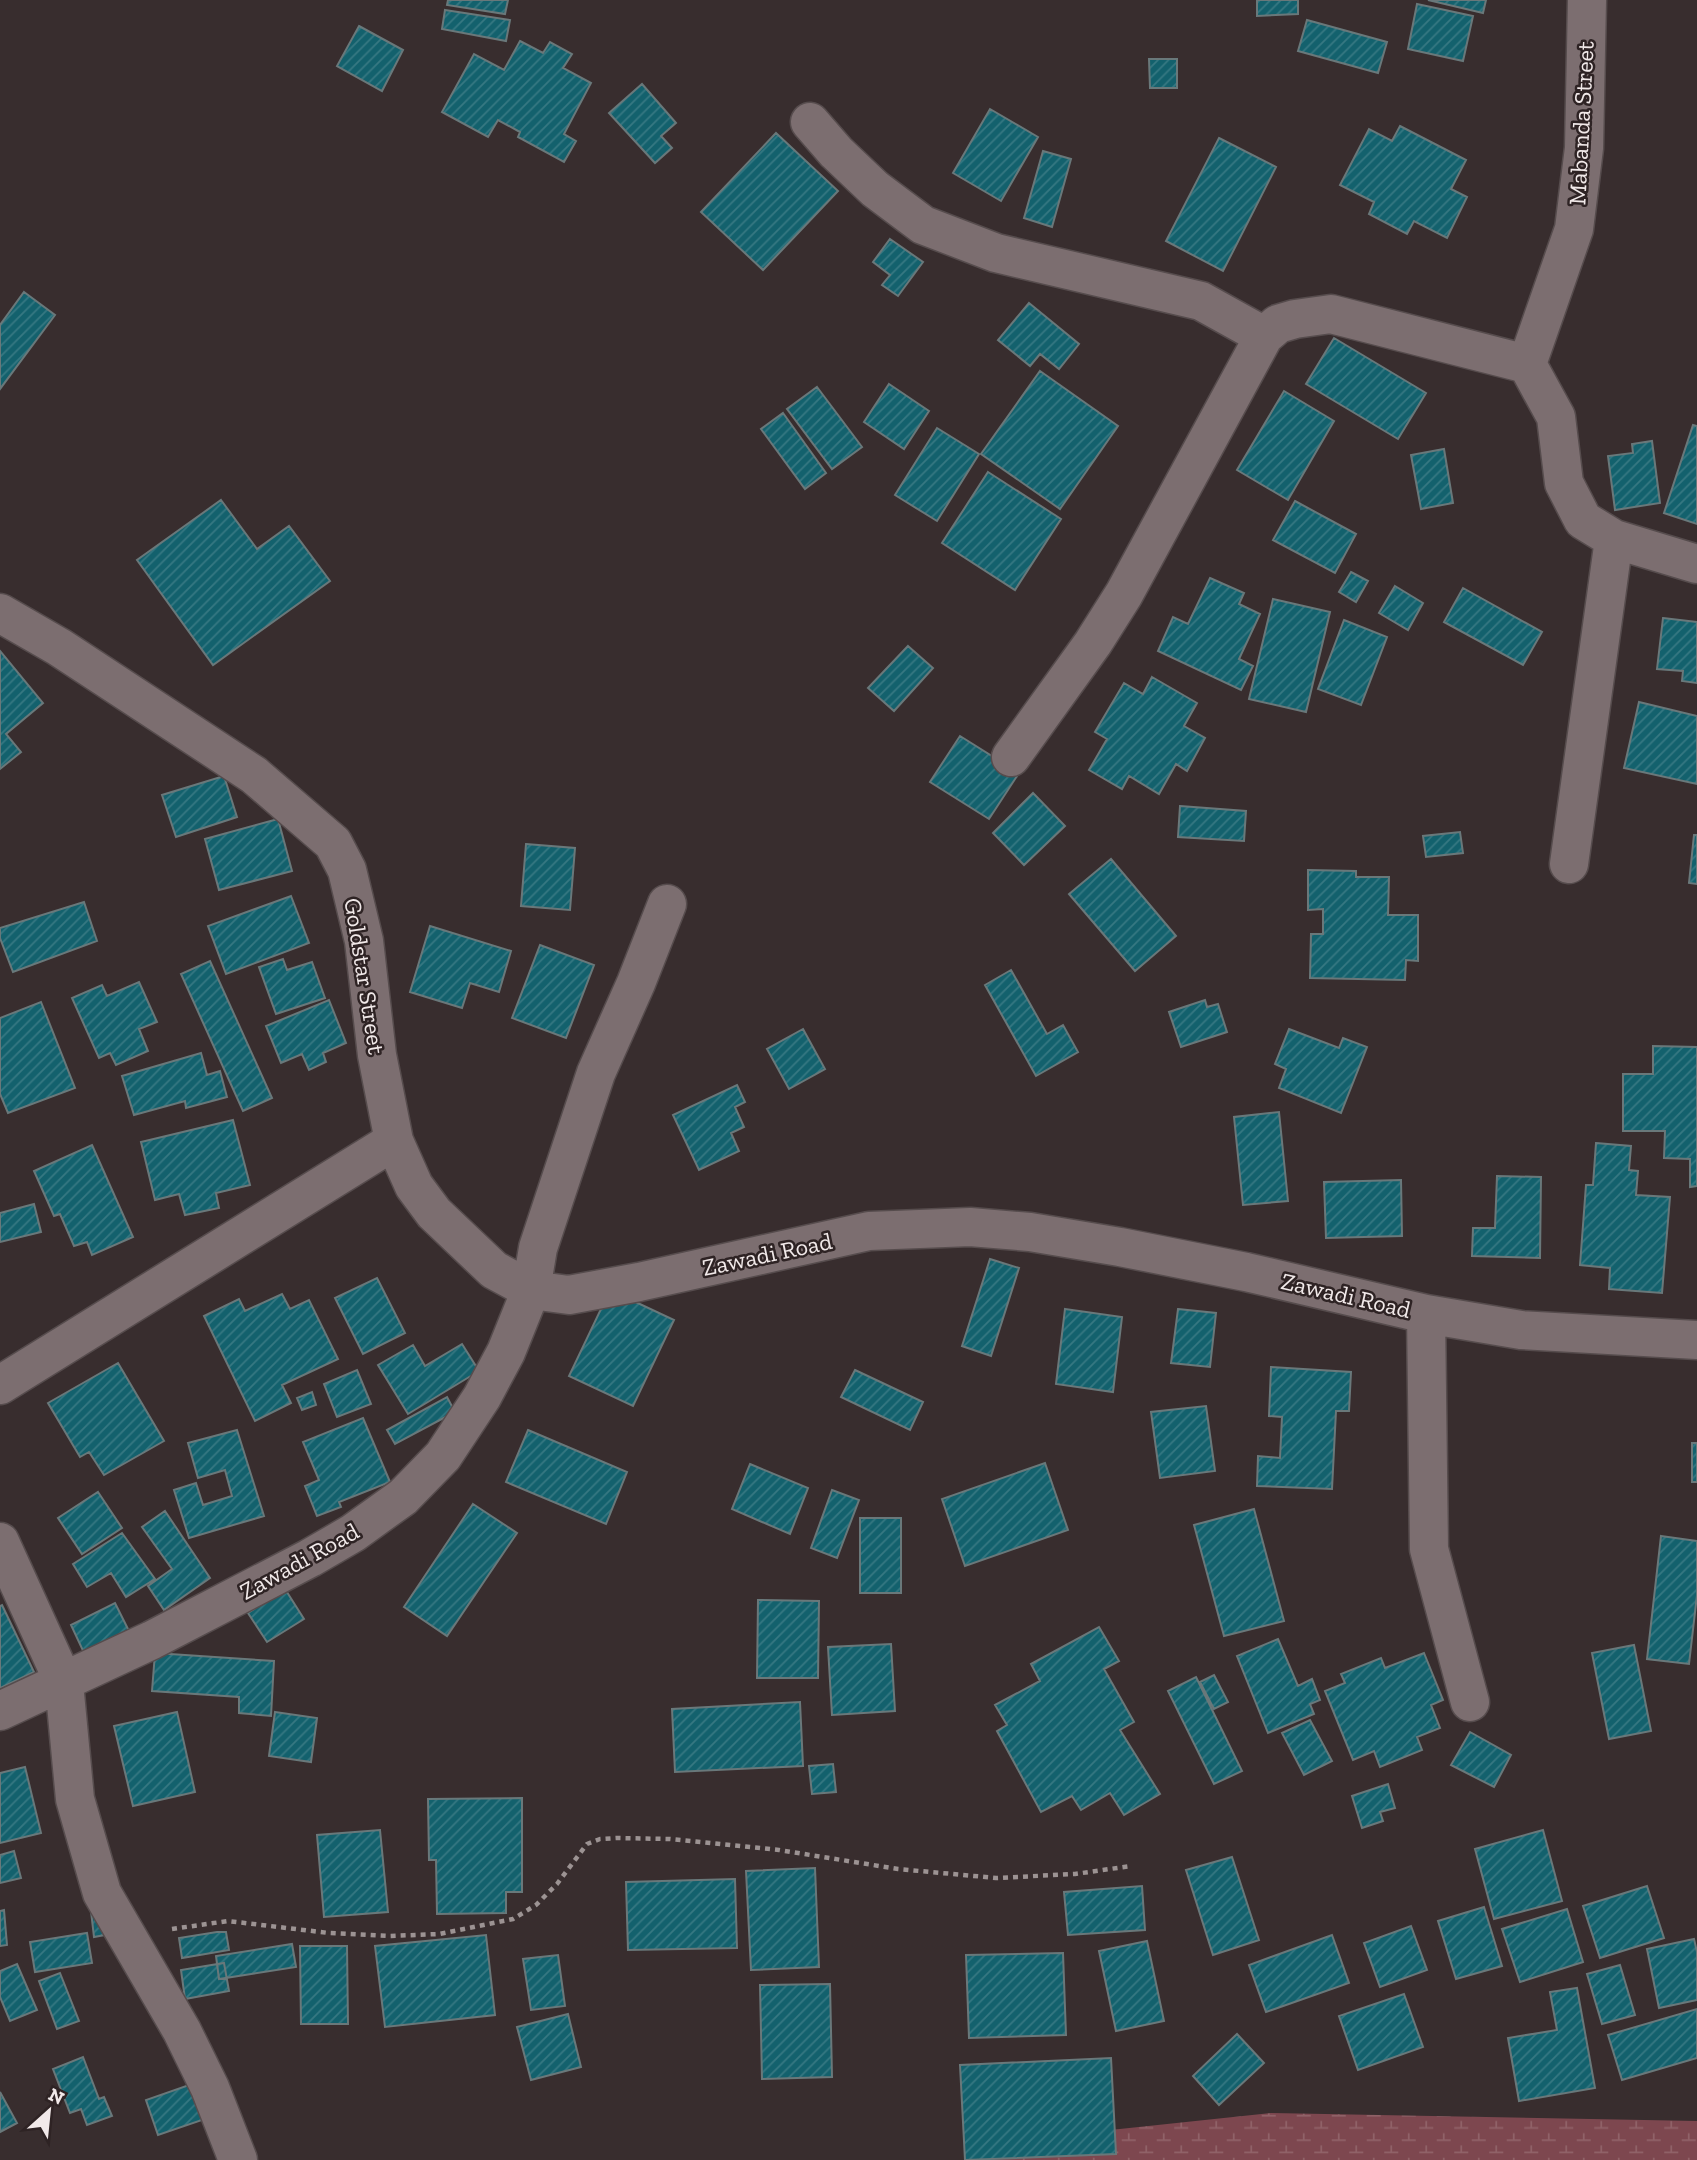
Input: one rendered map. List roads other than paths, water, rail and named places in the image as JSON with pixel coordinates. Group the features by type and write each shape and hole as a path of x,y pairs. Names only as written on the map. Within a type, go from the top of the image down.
{"street":[{"name":"Mabanda Street","path":"1527,364 1574,229 1584,148 1587,0"},
{"path":"810,122 836,152 875,188 923,225 996,253 1200,301 1264,336"},
{"path":"1011,757 1093,643 1124,594 1264,336 1278,324 1295,319 1331,314 1527,364 1556,417 1564,483 1583,520 1614,539 1697,564"},
{"path":"1569,864 1614,539"},
{"name":"Goldstar Street","path":"0,613 59,647 254,775 333,843 347,870 364,941 377,1055 394,1140 414,1186 434,1213 495,1270 531,1290"},
{"path":"531,1290 538,1248 596,1073 667,904"},
{"path":"0,1385 394,1140"},
{"name":"Zawadi Road","path":"0,1711 64,1683 310,1559 403,1497 443,1456 463,1428 506,1352 531,1290 569,1295 869,1231 970,1227 1030,1232 1120,1247 1246,1272 1426,1314 1521,1330 1697,1340"},
{"path":"1426,1314 1429,1549 1469,1702"},
{"path":"0,1542 64,1683 75,1799 102,1892 182,2031 210,2088 239,2160"}]}
